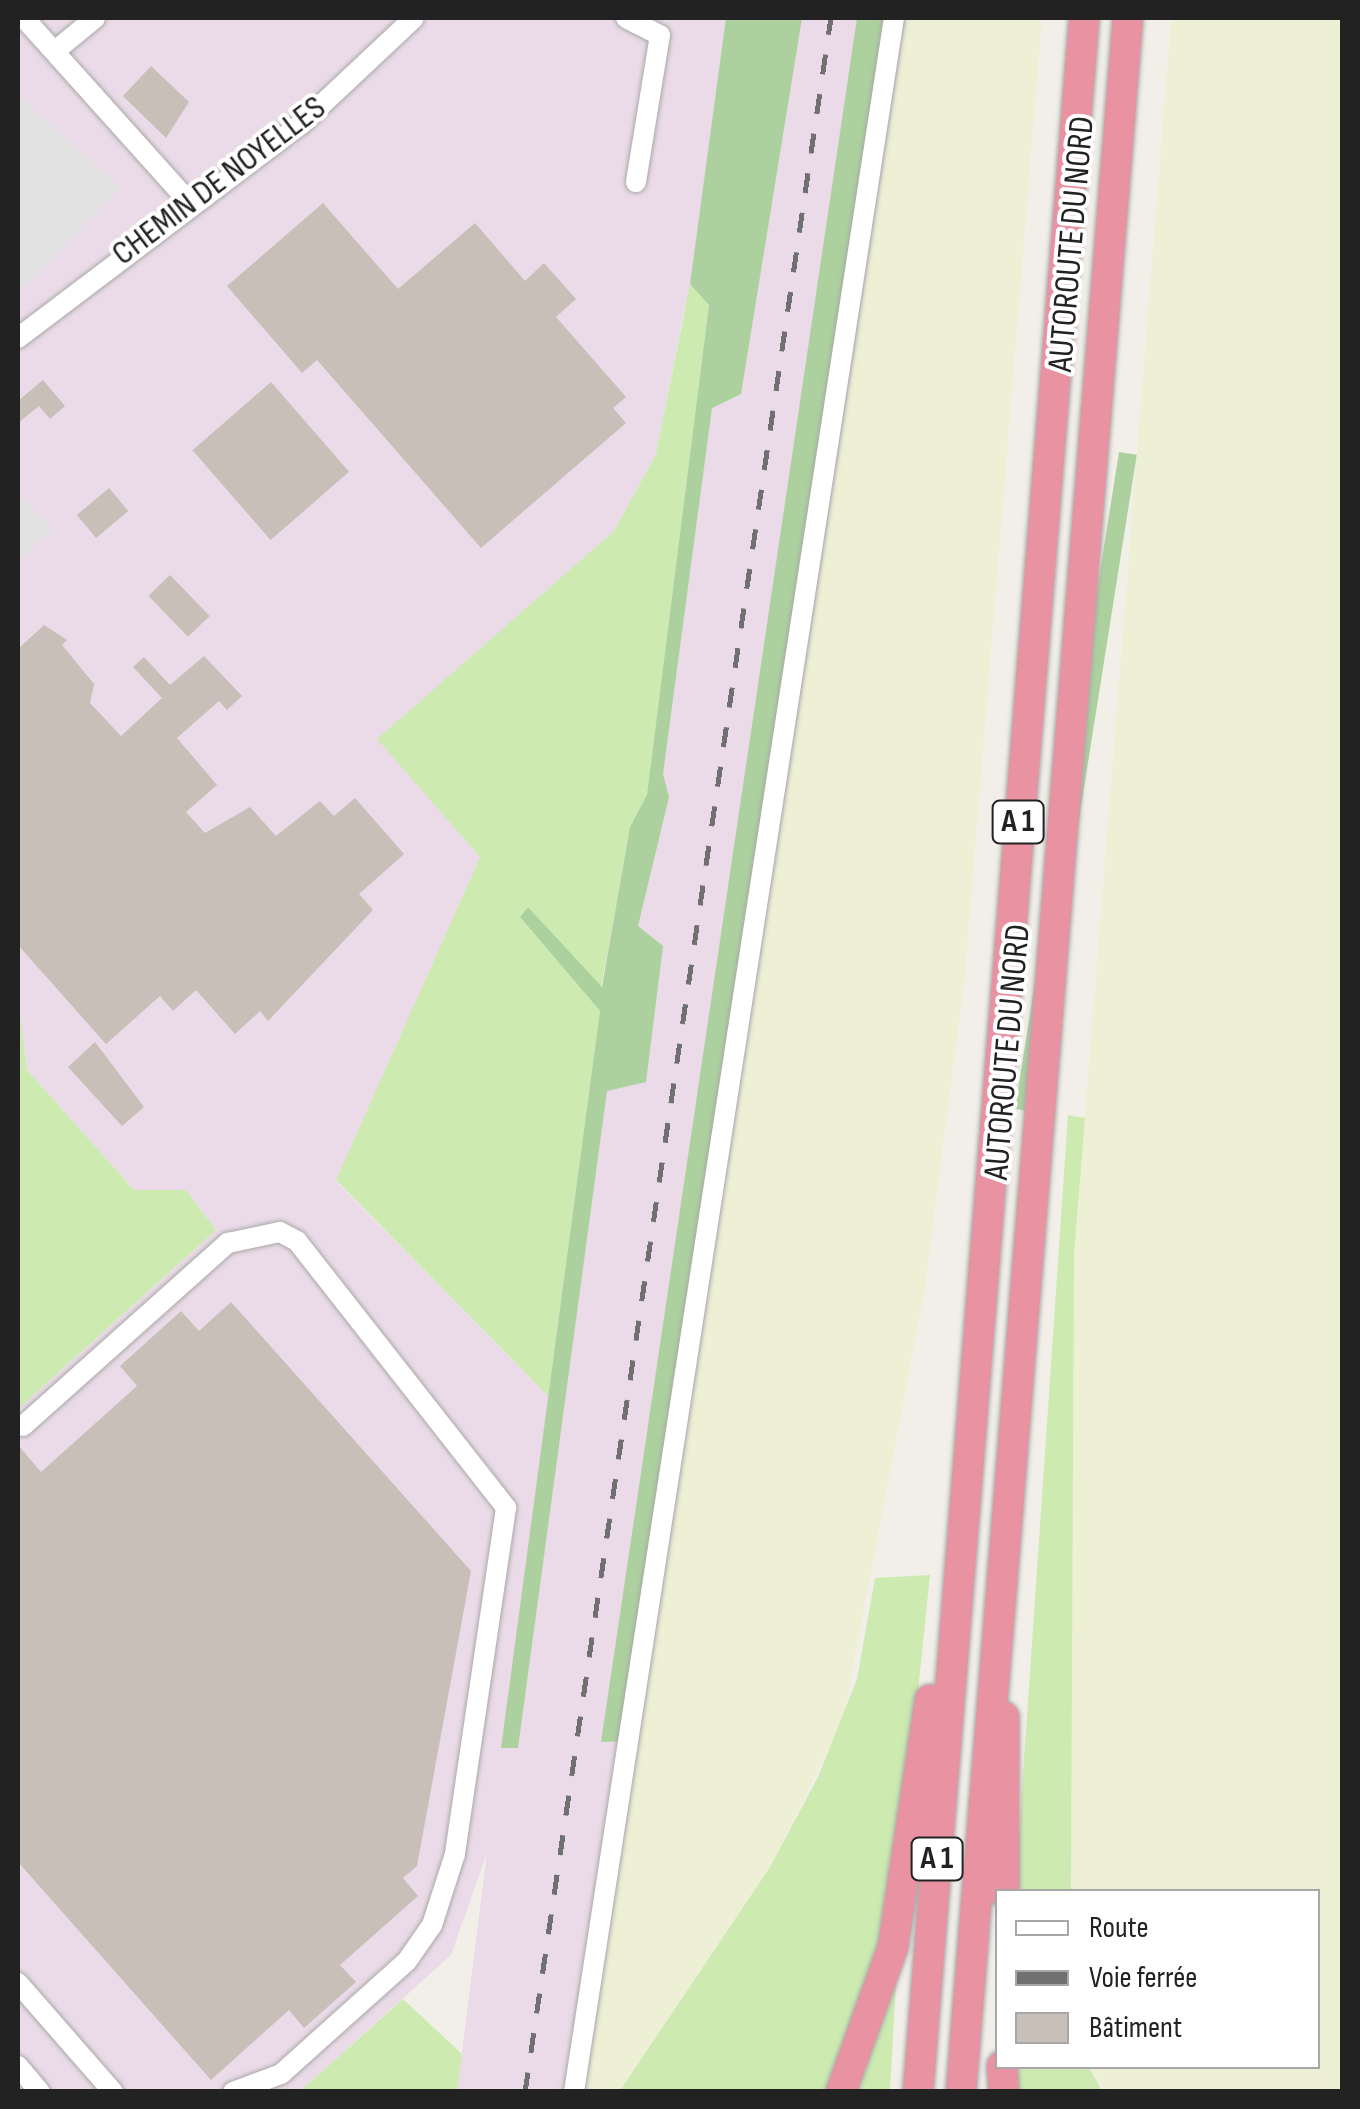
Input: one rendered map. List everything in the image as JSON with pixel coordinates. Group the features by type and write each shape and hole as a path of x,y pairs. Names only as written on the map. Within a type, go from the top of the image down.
{"highway":[{"name":"AUTOROUTE DU NORD","path":"918,2092 1084,18"},
{"name":"AUTOROUTE DU NORD","path":"961,2092 1128,18"},
{"path":"841,2092 894,1947 928,1706 954,1626"},
{"path":"996,1675 1010,1748 1004,1889"}],"street":[{"path":"24,18 190,202"},
{"path":"55,52 95,18"},
{"name":"CHEMIN DE NOYELLES","path":"18,338 190,202 300,124 414,18"},
{"path":"626,18 662,26 636,182"},
{"path":"574,2092 894,18"},
{"path":"24,1426 228,1243 280,1232 297,1241 506,1508 455,1854 432,1925 406,1961 281,2074 233,2092"},
{"path":"22,1997 113,2092"},
{"path":"18,2066 40,2092"}],"shaded area":[{"path":"18,18 906,18 585,2091 457,2091 487,1853 451,1955 300,2091 18,2091 18,1409 216,1230 186,1190 134,1190 27,1070 18,996","holes":["686,301 600,1011 547,1395 336,1181 480,857 378,739 614,531 656,454"]},
{"path":"18,95 121,188 18,294"},
{"path":"18,495 53,529 18,562"}],"green space":[{"path":"726,18 802,18 741,394 712,408 663,774 669,797 638,926 663,946 646,1082 607,1091 518,1748 501,1748 600,1011 520,917 528,907 602,987 630,827 647,795 709,305 690,284"},
{"path":"857,18 893,18 628,1741 601,1742"},
{"path":"906,18 1042,18 965,974 925,1288 843,1719 770,1867 619,2091 585,2092"},
{"path":"1171,18 1342,18 1342,2091 1107,2091 1090,2069 1320,2069 1320,1889 1071,1889 1074,1254"},
{"path":"690,284 709,304 647,796 630,827 601,988 528,907 520,917 600,1011 548,1396 336,1180 480,857 377,739 614,531 656,454"},
{"path":"1119,452 1137,455 1033,1112 1015,1109"},
{"path":"18,996 27,1070 134,1190 186,1190 216,1230 18,1409"},
{"path":"1068,1115 1085,1118 1074,1255 1071,1889 1015,1889"},
{"path":"930,1575 900,1865 858,2024 826,2091 619,2092 770,1867 818,1777 857,1679 875,1578"},
{"path":"896,1984 890,2091 852,2092 882,2015"},
{"path":"403,1999 462,2054 457,2091 300,2091"},
{"path":"1013,2069 1090,2069 1102,2091 1015,2091"}],"building":[{"path":"151,66 189,102 166,138 123,96"},
{"path":"323,203 398,289 475,223 525,281 544,263 576,299 556,317 626,397 613,408 626,423 481,548 317,360 302,373 227,286"},
{"path":"43,380 65,406 50,419 39,406 18,423 18,401"},
{"path":"271,382 349,472 271,540 193,450"},
{"path":"109,488 128,511 96,538 77,515"},
{"path":"170,575 210,616 188,637 148,596"},
{"path":"44,625 67,640 62,645 94,684 90,703 121,736 162,698 133,667 144,657 170,685 204,656 242,696 227,710 219,701 177,738 217,785 186,812 205,833 250,807 276,836 320,801 334,816 355,798 404,854 359,894 373,910 268,1021 260,1011 235,1034 196,990 173,1011 160,996 106,1044 18,945 18,649"},
{"path":"95,1042 144,1107 122,1126 68,1067"},
{"path":"231,1302 471,1571 417,1866 403,1878 418,1896 340,1965 356,1982 304,2028 289,2010 211,2080 18,1862 18,1445 41,1472 137,1386 120,1366 181,1311 199,1331"}],"railway":[{"path":"525,2092 831,18"}]}
